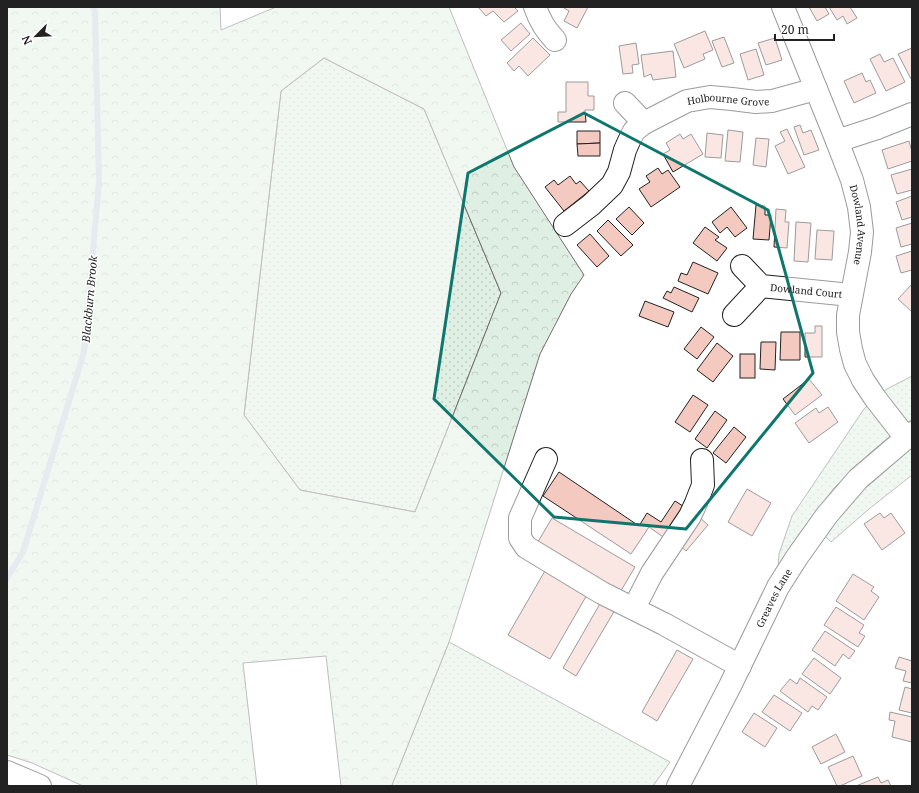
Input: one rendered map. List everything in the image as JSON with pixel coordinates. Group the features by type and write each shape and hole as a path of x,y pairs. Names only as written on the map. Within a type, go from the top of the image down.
{"street":[{"path":"535,7 540,20 555,40"},
{"name":"Dowland Avenue","path":"783,7 838,141 852,180 859,207 862,232 860,252 848,315 848,332 855,364 863,380 875,398 909,435"},
{"name":"Holbourne Grove","path":"566,225 591,205 612,185 620,172 625,150 634,131 644,123 687,100 710,97 756,102 772,101 816,89"},
{"path":"626,103 644,123"},
{"path":"838,141 912,114"},
{"name":"Dowland Court","path":"742,266 761,286 851,296"},
{"name":"Dowland Court","path":"734,315 761,286"},
{"name":"Greaves Lane","path":"678,786 730,686 778,587 797,557 827,514 858,479 909,435"},
{"path":"546,459 520,518 520,538 526,547 602,592 740,666"},
{"path":"634,608 652,573 690,516 696,503 703,485 702,460"},
{"path":"7,772 40,786"}],"highlighted area":[{"path":"584,113 768,210 813,373 686,529 554,517 434,399 468,173"}],"green space":[{"path":"7,7 92,7 94,11 95,7 220,7 221,30 276,7 449,7 514,167 584,275 571,294 540,354 449,642 392,785 394,786 341,786 326,656 243,663 257,786 83,786 32,763 7,755","holes":["324,58 424,109 501,293 415,512 300,490 244,415 281,91"]},
{"path":"324,58 424,109 501,293 415,512 300,490 244,415 281,91"},
{"path":"912,376 912,419 869,454 834,488 800,533 778,571 779,554 792,516 864,409 887,389"},
{"path":"912,446 912,475 869,509 831,542 825,536 844,509 867,484"},
{"path":"449,642 670,762 653,786 392,785"}],"building":[{"path":"478,7 514,7 518,11 504,22 493,11 486,16"},
{"path":"564,7 588,7 577,28 564,21 569,11"},
{"path":"809,7 825,7 829,14 817,21"},
{"path":"829,7 850,7 857,18 847,24 843,16 837,20"},
{"path":"521,23 530,34 511,51 501,40"},
{"path":"705,31 713,50 703,54 705,59 684,68 674,44"},
{"path":"724,37 734,63 722,67 712,41"},
{"path":"533,38 550,55 528,76 519,66 514,71 507,63"},
{"path":"775,38 782,60 766,65 758,43"},
{"path":"636,43 639,64 632,65 633,73 623,74 619,46"},
{"path":"912,48 912,79 911,79 898,54"},
{"path":"756,49 764,75 748,80 740,54"},
{"path":"673,51 676,77 653,80 651,74 644,77 641,55"},
{"path":"880,54 884,62 893,58 905,82 886,91 870,59"},
{"path":"862,73 866,82 870,80 876,93 854,103 844,81"},
{"path":"566,82 588,82 588,96 594,96 594,110 585,110 586,122 558,122 558,112 566,112"},
{"path":"800,125 803,133 811,130 819,150 804,155 794,127"},
{"path":"787,129 805,167 788,174 775,146 785,141 780,132"},
{"path":"728,130 743,132 740,162 725,161"},
{"path":"577,131 600,131 600,143 577,144"},
{"path":"707,133 723,135 721,158 705,157"},
{"path":"680,134 683,139 691,134 703,154 673,172 663,154 670,150 666,143"},
{"path":"756,138 769,139 766,167 753,165"},
{"path":"909,141 912,152 912,161 888,169 882,150"},
{"path":"600,143 600,156 578,156 577,144"},
{"path":"658,168 662,174 668,170 680,187 651,207 639,189 650,182 646,176"},
{"path":"912,169 912,190 897,194 891,175"},
{"path":"570,176 576,184 580,181 589,191 564,211 545,187 554,180 558,185"},
{"path":"912,196 912,217 902,220 896,202"},
{"path":"756,205 765,206 765,215 771,215 769,240 753,239"},
{"path":"629,207 644,223 632,235 616,219"},
{"path":"731,207 747,228 735,237 727,227 720,233 712,222"},
{"path":"776,209 786,210 785,222 789,222 787,248 774,247"},
{"path":"608,220 633,245 621,256 597,231"},
{"path":"796,222 811,223 808,262 794,261"},
{"path":"912,223 912,244 901,247 896,228"},
{"path":"705,227 719,237 715,240 727,248 717,261 693,243"},
{"path":"817,230 834,231 832,260 815,259"},
{"path":"590,234 609,256 597,267 577,245"},
{"path":"912,251 912,270 901,273 896,256"},
{"path":"693,262 718,273 708,294 678,281 681,273 687,275"},
{"path":"912,284 912,312 898,299"},
{"path":"674,287 699,298 692,312 663,298 667,291 671,293"},
{"path":"645,301 674,312 668,327 639,316"},
{"path":"815,326 822,326 822,357 805,357 805,333 815,333"},
{"path":"701,327 714,337 697,359 684,349"},
{"path":"781,332 800,332 800,360 780,360"},
{"path":"761,342 776,342 775,370 760,369"},
{"path":"717,343 733,356 713,382 697,370"},
{"path":"740,354 755,354 755,378 740,378"},
{"path":"809,379 822,395 795,415 783,399"},
{"path":"693,395 708,405 690,432 675,422"},
{"path":"828,407 838,422 809,443 795,423 816,408 819,413"},
{"path":"715,411 727,420 707,448 695,439"},
{"path":"734,427 746,437 726,463 713,453"},
{"path":"559,472 639,526 647,513 661,522 675,501 686,508 666,539 649,527 631,554 543,496"},
{"path":"747,489 771,503 752,536 728,522"},
{"path":"880,513 884,518 891,513 905,533 882,550 864,524"},
{"path":"698,516 708,525 686,551 676,542"},
{"path":"552,518 635,567 619,594 536,545"},
{"path":"546,569 588,593 550,659 508,635"},
{"path":"853,574 874,587 871,591 879,597 864,620 836,601"},
{"path":"601,602 615,610 576,676 563,668"},
{"path":"836,607 864,625 859,633 865,636 858,647 824,625"},
{"path":"825,631 855,651 849,659 843,654 835,666 812,650"},
{"path":"677,650 693,659 657,721 642,712"},
{"path":"899,657 912,661 912,683 903,681 906,671 895,668"},
{"path":"814,658 841,678 830,694 802,674"},
{"path":"800,678 827,697 818,710 812,706 808,712 780,691 790,679 797,684"},
{"path":"905,687 912,689 912,713 899,710"},
{"path":"774,695 802,713 790,731 762,712"},
{"path":"890,712 912,717 912,742 892,737 895,721 889,720"},
{"path":"754,713 777,728 765,747 742,732"},
{"path":"836,734 845,752 821,764 812,747"},
{"path":"853,756 862,776 837,786 828,767"},
{"path":"878,777 881,783 888,780 891,786 856,786"}],"waterway":[{"name":"Blackburn Brook","path":"7,578 23,552 84,352 99,182 95,11 93,7"}]}
